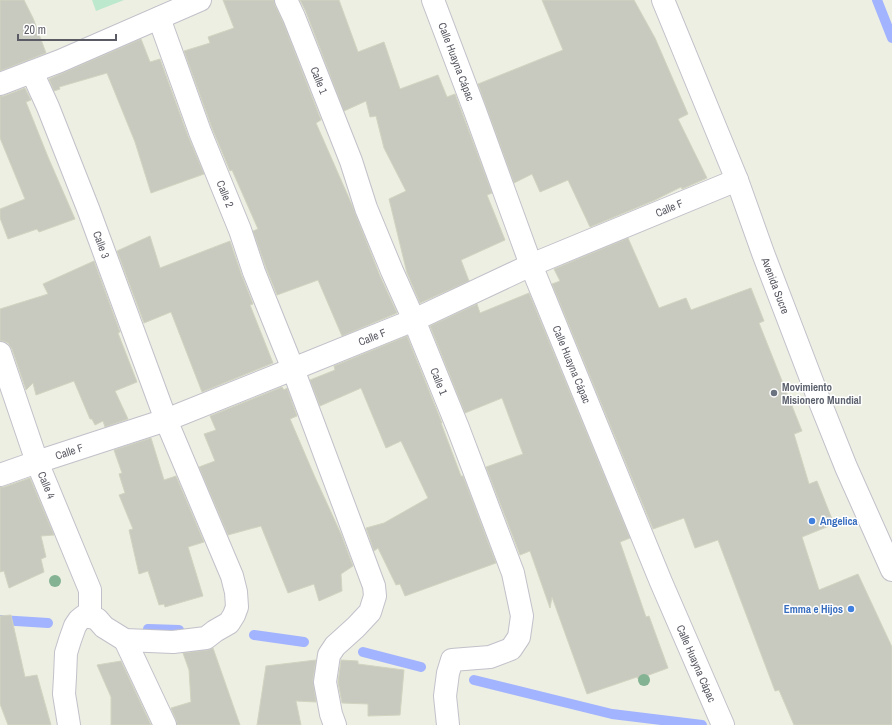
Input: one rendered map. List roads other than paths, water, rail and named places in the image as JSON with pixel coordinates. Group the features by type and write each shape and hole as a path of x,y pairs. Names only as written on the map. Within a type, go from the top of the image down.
{"street":[{"path":"0,84 60,61 200,0"},
{"name":"Calle 1","path":"286,0 351,161 366,208 458,428 513,573 522,616 519,638 511,649 490,657 452,660 448,673 445,696 448,725"},
{"name":"Calle Huayna Cápac","path":"433,0 476,111 531,265 658,575 722,725"},
{"name":"Avenida Sucre","path":"663,0 737,180 763,253 846,468 892,570"},
{"name":"Calle 2","path":"159,18 200,132 240,230 256,278 293,369 374,586 376,596 370,612 335,646 330,655 325,682 331,714 335,725"},
{"name":"Calle 3","path":"32,72 89,211 166,420 232,576 236,592 237,607 229,623 206,638 173,642 125,640"},
{"name":"Calle F","path":"0,475 166,420 414,320 531,265 737,180"},
{"name":"Calle 4","path":"0,353 38,462 90,590 90,617"},
{"path":"69,725 64,694 66,653 76,626 79,620 84,616 97,619 104,627 125,640 165,725"}],"waterway":[{"path":"877,0 892,38"},
{"path":"0,620 48,623"},
{"path":"148,629 179,630"},
{"path":"254,635 304,642"},
{"path":"363,652 421,667"},
{"path":"474,680 612,714 702,725"}],"place":[{"name":"Movimiento Misionero Mundial","path":"774,393"},
{"name":"Angelica","path":"812,521"},
{"name":"Emma e Hijos","path":"851,609"}]}
